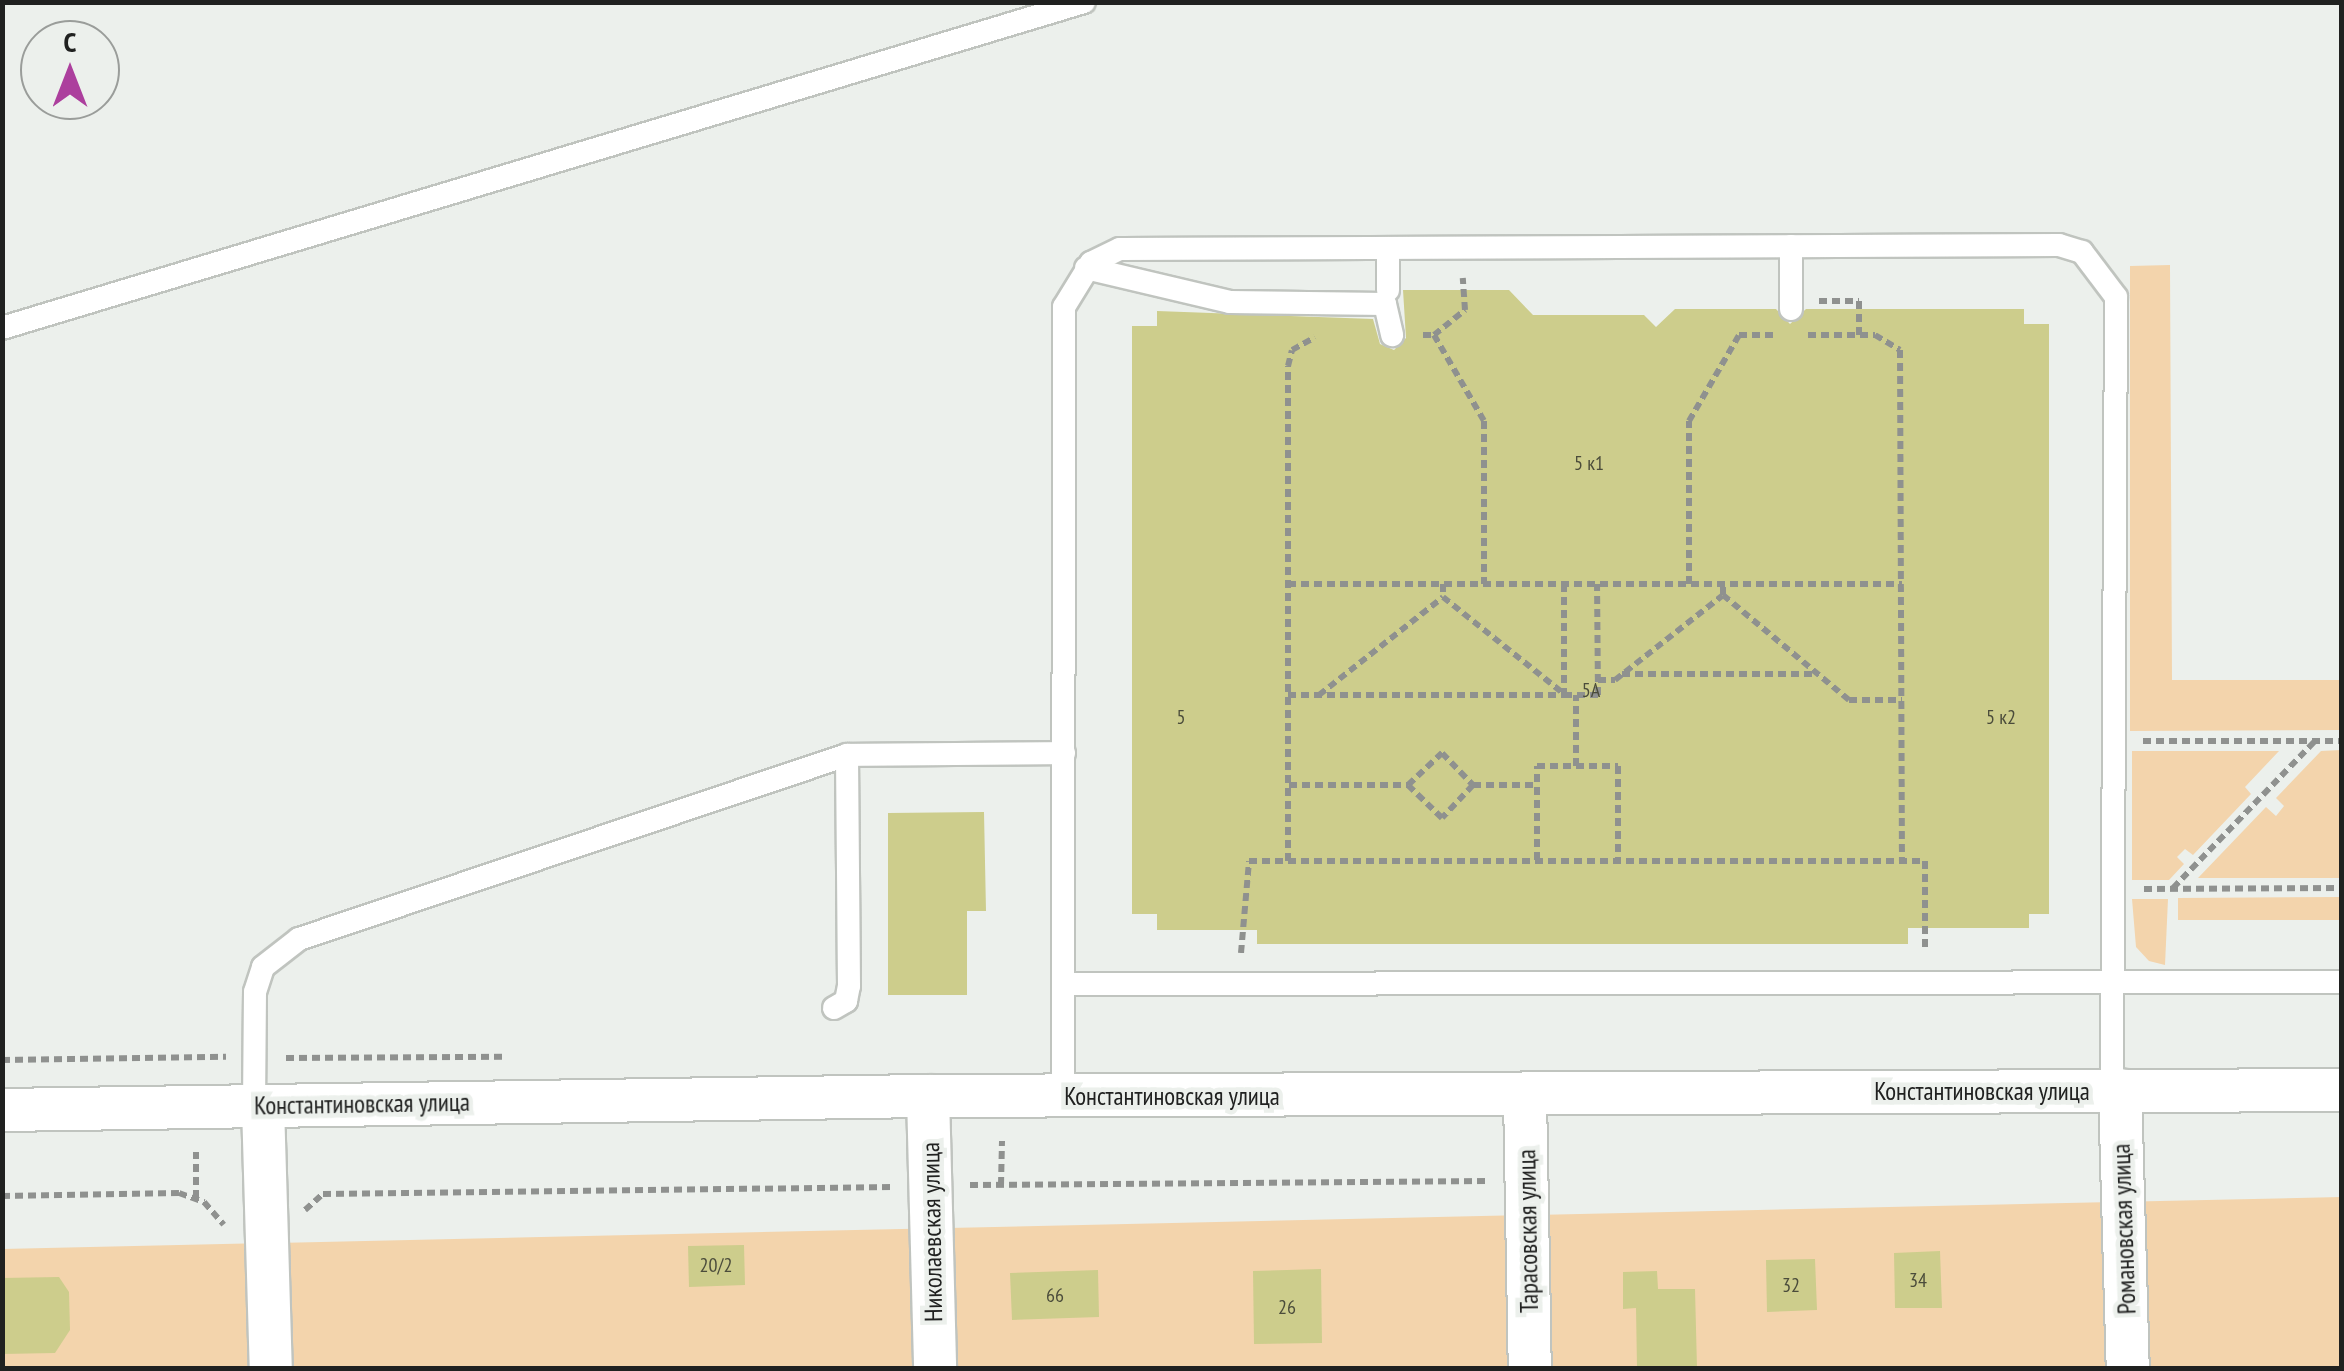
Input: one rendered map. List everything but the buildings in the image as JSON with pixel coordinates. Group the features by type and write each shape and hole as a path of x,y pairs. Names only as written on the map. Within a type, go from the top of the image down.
{"street":[{"name":"Романовская улица","path":"2116,1090 2128,1368"},
{"name":"Константиновская улица","path":"2,1110 928,1096 2342,1090"},
{"name":"Тарасовская улица","path":"1526,1094 1530,1368"},
{"name":"Николаевская улица","path":"928,1096 935,1368"},
{"path":"259,1106 271,1368"}],"lane":[{"path":"2,328 1084,2"},
{"path":"1064,1097 1064,307 1086,268 1120,249 2059,245 2082,252 2104,274 2116,297 2112,982 2116,1090"},
{"path":"1791,246 1791,308"},
{"path":"1388,248 1388,290"},
{"path":"1086,268 1230,302 1385,304 1392,335"},
{"path":"259,1106 254,992 262,967 278,951 847,755 1064,753"},
{"path":"834,1008 846,1001 850,986 847,755"},
{"path":"1064,984 2342,982"}],"path":[{"path":"1392,335 1434,335 1465,310 1465,290"},
{"path":"1819,301 1859,301 1859,335"},
{"path":"1288,860 1288,366 1303,340 1325,335"},
{"path":"1434,335 1484,421 1484,584"},
{"path":"1689,584 1689,420 1738,335 1890,338 1900,350 1902,860"},
{"path":"1288,584 1902,584"},
{"path":"1443,584 1443,597"},
{"path":"1564,584 1564,695"},
{"path":"1288,695 1598,695 1597,584"},
{"path":"1723,584 1723,595"},
{"path":"1723,595 1849,700 1902,700"},
{"path":"1622,674 1723,595"},
{"path":"1319,695 1443,597"},
{"path":"1443,597 1564,695"},
{"path":"1598,680 1622,674 1818,674"},
{"path":"1576,695 1576,766"},
{"path":"2114,741 2342,741"},
{"path":"2172,889 2315,741"},
{"path":"1408,785 1442,752 1473,785"},
{"path":"1537,860 1537,766 1618,766 1618,860"},
{"path":"1288,785 1408,785 1442,818 1473,785 1537,785"},
{"path":"1242,927 1250,860 1926,860 1926,927"},
{"path":"2113,889 2342,888"},
{"path":"2,1060 228,1057"},
{"path":"1001,1184 1002,1142"},
{"path":"196,1152 196,1198 232,1242"},
{"path":"954,1185 1502,1180"},
{"path":"304,1226 303,1212 323,1194 904,1186"},
{"path":"2,1196 196,1198"}],"shaded area":[{"path":"2170,265 2172,680 2341,680 2341,730 2130,731 2130,266"},
{"path":"2341,750 2341,878 2198,878 2266,807 2276,816 2284,806 2276,798 2321,751"},
{"path":"2132,751 2279,751 2245,787 2251,794 2193,855 2185,849 2177,857 2184,864 2169,880 2132,880"},
{"path":"2341,897 2341,920 2178,920 2178,898"},
{"path":"2132,899 2168,899 2165,965 2149,961 2136,947"},
{"path":"2341,1197 2341,1368 3,1368 2,1249"}]}
